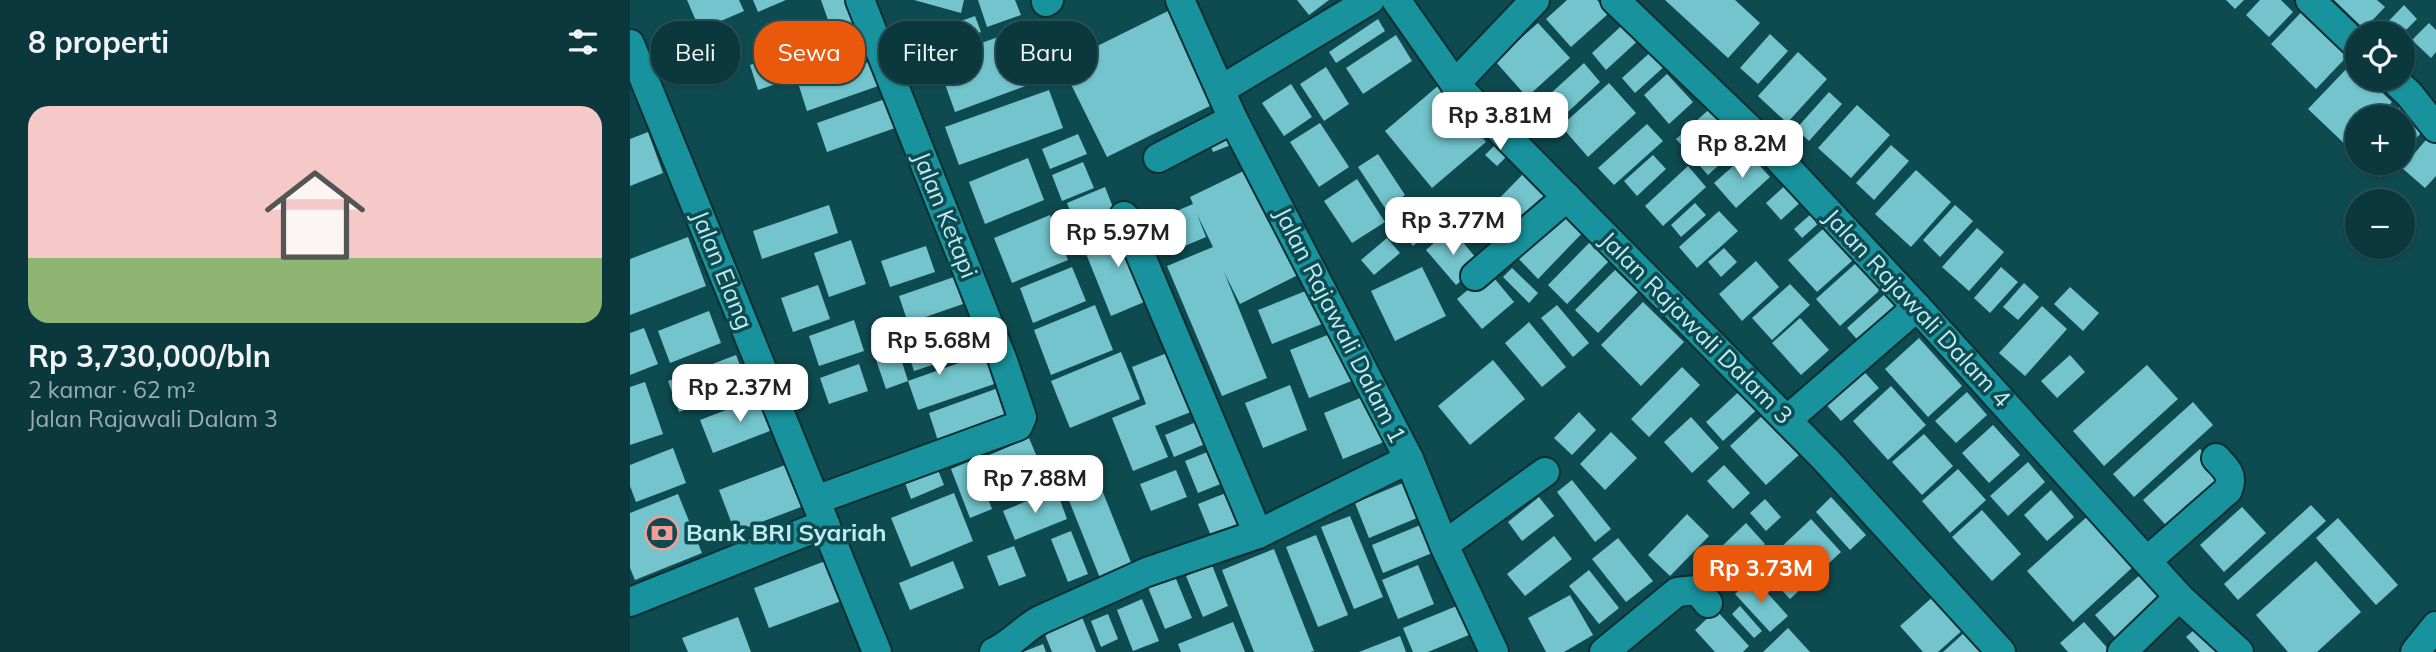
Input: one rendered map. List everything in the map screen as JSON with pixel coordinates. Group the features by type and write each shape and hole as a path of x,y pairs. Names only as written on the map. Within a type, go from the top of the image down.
{"street":[{"name":"Jalan Ketapi","path":"630,602 821,512 1018,426 1022,417 1003,361 860,0"},
{"name":"Jalan Rajawali Dalam 1","path":"1180,0 1222,89 1233,119 1409,459 1444,545 1494,652"},
{"path":"1222,89 1370,0"},
{"name":"Jalan Rajawali Dalam 3","path":"1396,0 1455,84 1826,460 2001,652"},
{"path":"1455,84 1535,0"},
{"name":"Jalan Rajawali Dalam 4","path":"1615,0 1764,143 1917,307 2179,597 2239,652"},
{"path":"2310,0 2345,34"},
{"name":"Jalan Elang","path":"630,44 877,652"},
{"path":"2406,91 2436,128"},
{"path":"1157,158 1233,119"},
{"path":"1475,276 1567,197"},
{"path":"1124,216 1258,534"},
{"path":"1787,420 1917,307"},
{"path":"2148,560 2228,490 2230,474 2216,458"},
{"path":"994,652 1010,642 1024,628 1052,614 1147,572 1258,534 1409,459"},
{"path":"1444,545 1545,472"},
{"path":"1604,652 1677,592 1697,590 1707,603"},
{"path":"2122,652 2179,597"},
{"path":"2415,652 2436,626"}],"building":[{"path":"687,0 739,0 744,11 721,21 696,21"},
{"path":"753,0 786,0 758,12"},
{"path":"821,0 854,0 861,21 828,21"},
{"path":"914,0 964,0 961,13"},
{"path":"978,0 1015,0 1021,15 996,21 996,24 987,27"},
{"path":"1297,0 1329,0 1309,15"},
{"path":"1567,0 1597,0 1609,13 1571,47 1546,19"},
{"path":"1665,0 1735,0 1760,23 1728,58"},
{"path":"2226,0 2244,0 2235,9"},
{"path":"2260,0 2281,0 2293,12 2269,37 2246,15"},
{"path":"2334,0 2377,0 2385,7 2372,21 2356,21"},
{"path":"2310,3 2345,36 2345,59 2316,89 2271,44"},
{"path":"2404,5 2417,19 2415,21 2389,21"},
{"path":"1174,8 1220,101 1107,157 1071,84 1097,84 1097,46"},
{"path":"975,16 977,21 961,21"},
{"path":"1378,19 1385,31 1336,63 1329,52"},
{"path":"1629,19 1643,36 1606,70 1592,53"},
{"path":"1538,23 1570,58 1527,97 1495,61"},
{"path":"2429,23 2436,30 2436,52 2431,58 2415,43 2415,37"},
{"path":"865,32 870,47 865,49"},
{"path":"1770,34 1788,51 1758,84 1740,68"},
{"path":"1396,35 1412,61 1363,94 1346,68"},
{"path":"996,38 996,84 1031,84 955,112 945,84 982,84 982,43"},
{"path":"1654,49 1667,64 1635,93 1622,78"},
{"path":"1798,52 1827,79 1787,123 1758,96"},
{"path":"872,61 881,85 807,111 799,86 865,84 865,63"},
{"path":"1584,63 1600,82 1555,124 1538,105"},
{"path":"1326,67 1349,104 1324,121 1300,84"},
{"path":"2345,70 2345,91 2381,91 2392,102 2389,105 2345,105 2345,144 2308,109"},
{"path":"1667,74 1693,102 1669,124 1644,95"},
{"path":"1609,83 1636,113 1588,157 1561,126"},
{"path":"756,84 775,84 758,90"},
{"path":"1291,84 1312,117 1284,136 1262,103"},
{"path":"1439,85 1486,142 1432,188 1385,131"},
{"path":"1049,90 1063,128 959,165 945,127"},
{"path":"1829,92 1842,104 1809,141 1796,129"},
{"path":"885,99 895,128 827,152 817,123"},
{"path":"1714,105 1746,140 1708,175 1676,139"},
{"path":"1857,105 1890,135 1851,178 1818,148"},
{"path":"1320,123 1349,167 1319,187 1290,142"},
{"path":"2415,123 2423,131 2415,139"},
{"path":"1647,124 1663,141 1614,185 1598,168"},
{"path":"1229,125 1236,143 1213,152 1206,134"},
{"path":"648,132 663,173 630,186 630,139"},
{"path":"1078,134 1087,154 1050,169 1042,149"},
{"path":"2431,134 2436,139 2436,176 2425,188 2410,175 2415,175 2415,153"},
{"path":"1503,137 1514,149 1497,166 1485,155"},
{"path":"1891,145 1909,161 1874,200 1856,183"},
{"path":"1748,153 1770,177 1736,208 1714,183"},
{"path":"1378,154 1405,195 1385,208 1358,167"},
{"path":"1653,155 1666,169 1637,196 1624,181"},
{"path":"1028,158 1044,200 985,224 969,182"},
{"path":"1083,162 1094,188 1062,201 1052,175"},
{"path":"1688,166 1706,187 1663,226 1645,206"},
{"path":"1252,167 1302,273 1240,304 1224,272 1267,378 1222,396 1167,266 1213,247 1197,214 1206,237 1173,251 1160,218 1193,204 1190,197"},
{"path":"1527,170 1554,196 1511,240 1484,214"},
{"path":"1916,170 1951,202 1911,247 1875,214"},
{"path":"1357,179 1385,222 1352,243 1324,201"},
{"path":"1789,182 1804,199 1781,220 1766,203"},
{"path":"1105,187 1118,220 1080,236 1067,203"},
{"path":"1416,202 1437,226 1413,246 1393,221"},
{"path":"1695,203 1706,215 1681,237 1671,225"},
{"path":"829,205 838,233 762,259 753,231"},
{"path":"1955,205 1973,221 1940,257 1923,240"},
{"path":"1568,207 1588,227 1538,279 1518,258"},
{"path":"1719,211 1738,231 1697,268 1679,247"},
{"path":"1812,213 1820,222 1802,238 1794,229"},
{"path":"1050,215 1068,260 1012,283 994,238"},
{"path":"1126,223 1156,297 1111,316 1081,241"},
{"path":"1451,228 1481,264 1456,285 1426,250"},
{"path":"1824,228 1853,260 1817,292 1788,260"},
{"path":"1977,228 2004,252 1969,291 1942,267"},
{"path":"688,237 706,286 630,315 630,259"},
{"path":"1387,238 1400,253 1374,275 1361,260"},
{"path":"851,240 866,284 829,297 814,253"},
{"path":"1592,240 1611,259 1567,304 1548,285"},
{"path":"926,246 935,272 890,287 881,261"},
{"path":"1724,248 1737,262 1721,277 1708,262"},
{"path":"1756,261 1779,287 1742,321 1719,294"},
{"path":"1856,263 1880,290 1840,326 1816,299"},
{"path":"1072,267 1086,301 1033,323 1020,288"},
{"path":"1422,267 1446,316 1395,341 1371,291"},
{"path":"2001,267 2018,282 1990,313 1974,298"},
{"path":"1512,268 1538,293 1529,303 1503,277"},
{"path":"1615,270 1638,292 1598,333 1575,310"},
{"path":"1489,272 1514,302 1482,329 1457,299"},
{"path":"954,277 963,304 908,323 899,296"},
{"path":"2024,283 2039,297 2018,320 2003,307"},
{"path":"1790,284 1810,305 1772,340 1752,318"},
{"path":"818,285 830,319 793,332 781,298"},
{"path":"2070,287 2099,313 2083,331 2054,304"},
{"path":"1313,288 1327,322 1272,344 1258,310"},
{"path":"1886,293 1901,309 1862,345 1847,328"},
{"path":"1643,302 1684,342 1641,386 1601,345"},
{"path":"1095,305 1113,350 1051,375 1034,330"},
{"path":"1557,305 1589,343 1573,357 1541,318"},
{"path":"2042,306 2067,329 2025,376 1999,353"},
{"path":"709,311 721,343 670,363 658,331"},
{"path":"963,318 975,351 914,371 903,339"},
{"path":"1800,318 1829,350 1801,375 1772,343"},
{"path":"854,320 864,351 819,366 809,336"},
{"path":"1529,322 1566,367 1542,387 1505,343"},
{"path":"644,328 658,364 630,375 630,333"},
{"path":"1335,332 1354,380 1309,398 1290,350"},
{"path":"1919,338 1962,386 1928,417 1885,369"},
{"path":"896,343 908,381 886,389 873,351"},
{"path":"1177,349 1201,408 1155,426 1168,457 1133,471 1112,418 1146,404 1132,367"},
{"path":"993,351 1003,381 918,410 908,381"},
{"path":"1121,352 1140,399 1070,428 1051,381"},
{"path":"736,355 748,386 679,412 668,381"},
{"path":"2070,355 2085,372 2057,398 2041,381"},
{"path":"1493,360 1525,399 1470,445 1438,406"},
{"path":"859,364 868,391 829,404 820,378"},
{"path":"2147,365 2178,399 2104,466 2073,431"},
{"path":"1859,366 1879,388 1841,421 1822,400"},
{"path":"1682,367 1700,385 1649,437 1631,419"},
{"path":"645,382 663,434 630,445 630,387"},
{"path":"1290,385 1307,430 1263,448 1245,403"},
{"path":"1745,386 1762,405 1723,441 1706,422"},
{"path":"1891,386 1926,425 1888,460 1853,421"},
{"path":"1001,387 1011,416 938,441 929,413"},
{"path":"1967,392 1987,415 1956,443 1935,421"},
{"path":"1372,393 1391,439 1343,459 1324,413"},
{"path":"767,394 780,427 713,453 700,420"},
{"path":"2193,402 2213,425 2134,497 2113,474"},
{"path":"1579,412 1596,430 1572,455 1554,438"},
{"path":"1763,415 1800,454 1766,485 1730,446"},
{"path":"1208,417 1217,439 1174,457 1165,435"},
{"path":"1691,417 1719,448 1692,473 1664,442"},
{"path":"1993,425 2020,455 1989,483 1962,453"},
{"path":"1611,432 1637,458 1605,490 1580,464"},
{"path":"1924,434 1953,466 1922,495 1892,462"},
{"path":"1029,438 1045,476 1002,494 987,456"},
{"path":"1220,447 1233,479 1198,493 1185,461"},
{"path":"673,448 686,483 636,502 630,486 630,465"},
{"path":"2200,449 2229,481 2172,532 2143,500"},
{"path":"973,460 992,509 970,518 951,469"},
{"path":"793,462 809,504 735,532 719,490"},
{"path":"2028,462 2045,482 2008,516 1990,496"},
{"path":"1092,465 1132,565 1100,578 1060,478"},
{"path":"1724,465 1750,493 1733,509 1707,481"},
{"path":"1958,469 1986,500 1950,533 1922,501"},
{"path":"938,470 944,485 911,499 905,483"},
{"path":"1176,470 1187,497 1151,511 1140,484"},
{"path":"1415,478 1429,513 1369,538 1355,503"},
{"path":"1572,480 1611,529 1595,542 1557,492"},
{"path":"1056,489 1067,519 1015,540 1003,511"},
{"path":"1236,489 1249,520 1211,536 1198,504"},
{"path":"2051,490 2074,517 2047,541 2024,515"},
{"path":"954,493 973,541 911,567 891,518"},
{"name":"Bank BRI Syariah","path":"678,494 702,553 635,580 630,568 630,513"},
{"path":"1539,497 1554,516 1522,541 1508,522"},
{"path":"1831,497 1866,535 1850,550 1816,512"},
{"path":"1765,499 1781,517 1766,531 1750,513"},
{"path":"2311,505 2326,521 2238,600 2224,584"},
{"path":"2242,507 2266,533 2224,572 2200,545"},
{"path":"1982,510 2021,554 1992,581 1952,537"},
{"path":"1687,514 1709,536 1670,576 1648,555"},
{"path":"2090,514 2135,565 2073,622 2027,571"},
{"path":"1350,516 1383,597 1354,609 1321,527"},
{"path":"2338,518 2398,585 2376,605 2316,538"},
{"path":"1811,519 1841,552 1790,599 1760,567"},
{"path":"1430,521 1442,549 1383,573 1372,545"},
{"path":"1746,523 1765,544 1737,570 1718,550"},
{"path":"1071,531 1088,574 1068,582 1051,539"},
{"path":"1316,535 1348,615 1318,627 1286,547"},
{"path":"1554,536 1572,559 1525,596 1507,574"},
{"path":"1618,538 1653,581 1626,602 1592,559"},
{"path":"1014,546 1026,576 999,586 987,556"},
{"path":"1274,549 1314,651 1254,652 1222,570"},
{"path":"828,560 844,600 769,628 754,588"},
{"path":"953,561 964,588 910,610 899,583"},
{"path":"2316,561 2361,612 2317,652 2288,652 2256,615"},
{"path":"1212,565 1228,606 1203,617 1186,576"},
{"path":"1418,565 1434,604 1398,619 1382,580"},
{"path":"1589,570 1619,608 1599,624 1569,586"},
{"path":"2142,573 2166,601 2120,643 2095,615"},
{"path":"1174,574 1192,618 1165,629 1147,585"},
{"path":"1753,577 1788,616 1770,632 1735,594"},
{"path":"1570,595 1593,635 1564,652 1546,652 1528,618"},
{"path":"1935,595 1965,628 1938,652 1923,652 1900,626"},
{"path":"1142,599 1159,641 1133,651 1117,610"},
{"path":"1464,603 1476,632 1428,652 1413,652 1403,628"},
{"path":"1740,606 1762,631 1754,638 1732,614"},
{"path":"1716,610 1749,646 1743,652 1715,652 1695,630"},
{"path":"1108,614 1118,639 1101,647 1091,621"},
{"path":"738,617 751,652 688,652 682,638"},
{"path":"1082,617 1096,652 1052,652 1044,632"},
{"path":"1233,622 1245,652 1181,652 1178,644"},
{"path":"2084,622 2111,652 2068,652 2060,643"},
{"path":"2203,622 2230,652 2200,652 2186,637"},
{"path":"1788,628 1810,652 1763,652"},
{"path":"1965,632 1983,652 1943,652"},
{"path":"1400,636 1406,652 1359,652"},
{"path":"1043,644 1046,652 1023,652"}],"place":[{"name":"Bank BRI Syariah","path":"662,533"}]}
